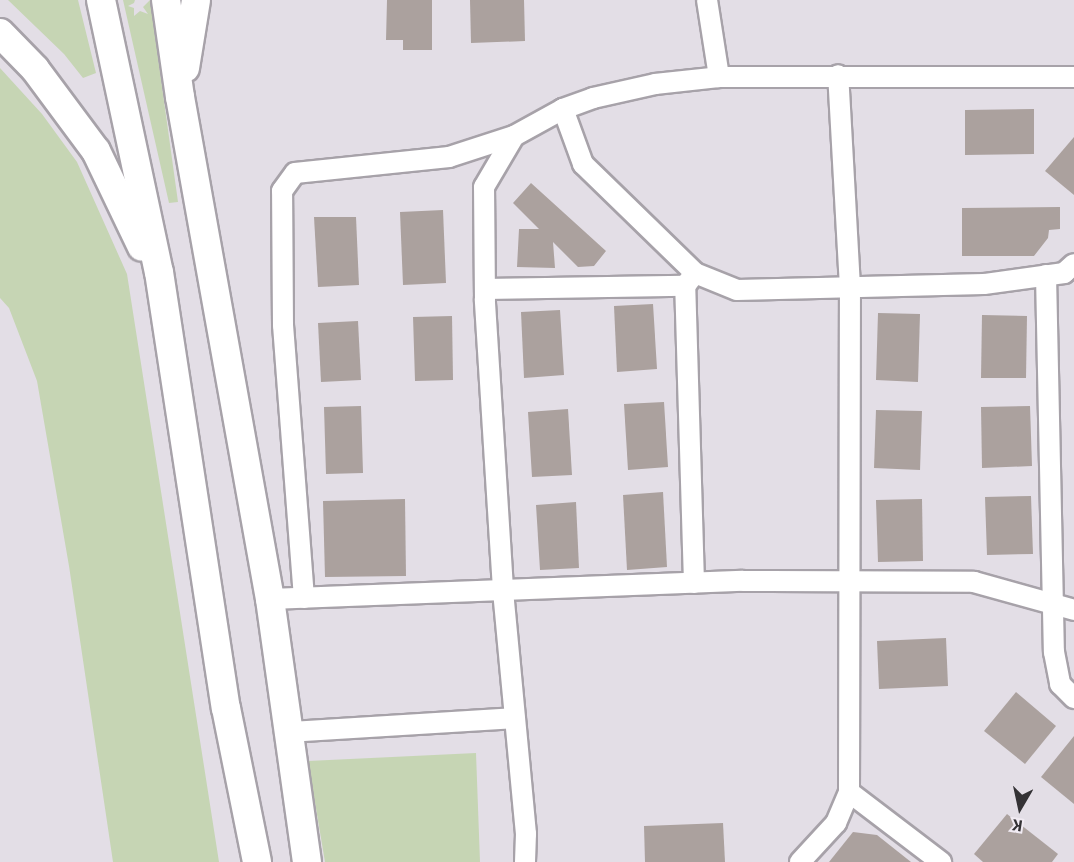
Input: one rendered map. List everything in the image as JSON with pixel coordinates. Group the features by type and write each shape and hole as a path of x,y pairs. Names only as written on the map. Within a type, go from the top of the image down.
{"main road":[{"path":"101,0 161,285 226,708 257,862"},
{"path":"166,0 180,97 270,599 307,862"},
{"path":"180,97 196,0"},
{"path":"0,33 35,69 96,151 161,285"}],"street":[{"path":"707,0 719,77"},
{"path":"800,862 836,823 849,792 850,287 838,75"},
{"path":"304,598 283,325 282,191 295,173 449,157 514,136 563,109 593,98 655,84 719,77 838,75 1074,77"},
{"path":"563,109 583,164 690,280 694,583"},
{"path":"514,136 484,187 485,289 503,590 526,834 525,862"},
{"path":"485,289 690,280 737,290 984,284 1064,274 1054,652 1060,684 1074,698"},
{"path":"270,599 694,583 974,582 1074,610"},
{"path":"289,732 515,718"},
{"path":"849,792 941,862"}],"green space":[{"path":"8,0 78,0 96,73 83,78 64,54"},
{"path":"123,0 135,0 128,6 134,8 134,16 140,11 148,14 143,7 150,0 178,202 169,203"},
{"path":"0,68 42,114 77,162 127,274 219,862 113,862 69,566 37,381 9,308 0,298"},
{"path":"476,753 480,862 325,862 308,761"}],"building":[{"path":"387,0 432,0 432,50 403,50 403,40 386,40"},
{"path":"470,0 524,0 525,41 471,43"},
{"path":"1034,109 1034,154 965,155 965,110"},
{"path":"1074,137 1074,195 1045,171"},
{"path":"531,183 606,251 594,266 578,267 553,242 555,268 517,267 519,229 539,229 513,203"},
{"path":"1060,207 1060,229 1049,230 1048,238 1034,256 962,256 962,208"},
{"path":"443,210 446,283 403,285 400,212"},
{"path":"314,217 356,217 359,285 318,287"},
{"path":"653,304 657,369 617,372 614,306"},
{"path":"560,310 564,375 524,378 521,312"},
{"path":"878,313 920,314 918,382 876,380"},
{"path":"982,315 1027,316 1026,378 981,378"},
{"path":"452,316 453,380 415,381 413,317"},
{"path":"358,321 361,380 321,382 318,323"},
{"path":"664,402 668,467 628,470 624,404"},
{"path":"361,406 363,473 326,474 324,407"},
{"path":"1030,406 1032,466 982,468 981,407"},
{"path":"568,409 572,475 532,477 528,412"},
{"path":"876,410 922,411 920,470 874,468"},
{"path":"663,492 667,567 627,570 623,495"},
{"path":"1031,496 1033,554 987,555 985,497"},
{"path":"405,499 406,576 325,577 323,501"},
{"path":"922,499 923,561 878,562 876,500"},
{"path":"576,502 579,568 540,570 536,505"},
{"path":"946,638 948,686 879,689 877,641"},
{"path":"1016,692 1056,726 1025,764 984,731"},
{"path":"1074,736 1074,804 1041,777"},
{"path":"1007,814 1058,854 1052,862 983,862 974,854"},
{"path":"723,823 725,862 645,862 644,826"},
{"path":"853,832 877,835 911,862 829,862"}]}
